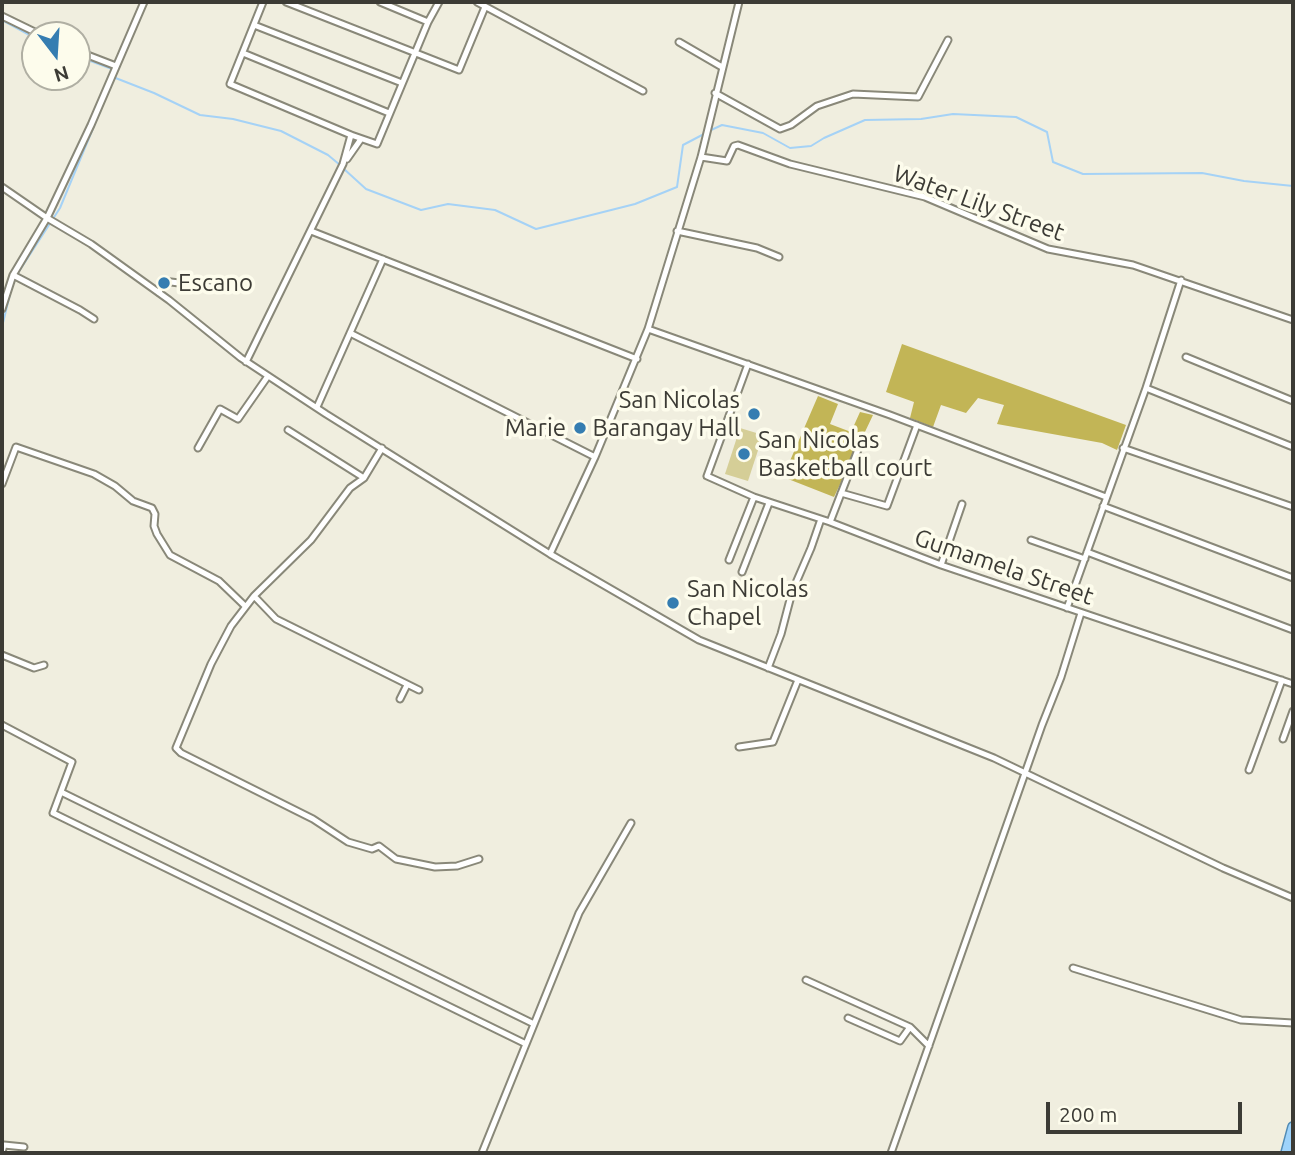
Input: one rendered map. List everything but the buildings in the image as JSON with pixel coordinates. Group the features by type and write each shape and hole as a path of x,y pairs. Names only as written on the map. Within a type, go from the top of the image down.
{"main road":[{"path":"1286,1153 1293,1127"}],"street":[{"path":"2,309 5,289 47,218 144,2"},
{"path":"263,2 229,84 377,144 428,22 440,2"},
{"path":"286,2 459,70 485,7"},
{"path":"380,2 428,22"},
{"path":"477,2 643,91"},
{"path":"550,554 595,457 648,329 701,157 739,2"},
{"path":"2,16 21,25"},
{"path":"254,24 402,83"},
{"path":"715,93 780,129 791,125 817,106 853,94 918,97 948,40"},
{"path":"679,42 722,67"},
{"path":"243,53 389,113"},
{"path":"91,56 116,66"},
{"path":"344,164 351,135"},
{"path":"247,362 344,164 361,139"},
{"name":"Water Lily Street","path":"701,157 727,161 734,146 738,145 790,164 925,197 1048,248 1133,265 1293,320"},
{"path":"2,187 91,244 268,376 550,554 699,640 1026,772 1223,868 1293,898"},
{"path":"311,230 637,359"},
{"path":"677,231 757,248 779,257"},
{"path":"317,407 383,259"},
{"path":"13,275 94,319"},
{"path":"1066,608 1146,388 1181,280"},
{"path":"159,293 163,281 219,288"},
{"path":"648,329 916,425 1106,497"},
{"path":"350,333 595,457"},
{"path":"1186,357 1293,401"},
{"name":"Gumamela Street","path":"748,364 707,476 769,503 830,522 942,565 1293,684"},
{"path":"198,448 220,408 238,419 268,376"},
{"path":"1146,388 1293,447"},
{"path":"841,493 887,506 916,425"},
{"path":"288,430 364,478"},
{"path":"830,522 861,442"},
{"path":"2,484 16,447 94,474 116,485 133,501 152,508 157,534 170,555 219,581 246,606"},
{"path":"382,448 364,478 351,488 311,540 254,596 231,626 211,664 177,743 177,750 313,819 348,842 372,849 379,846 396,859 435,867 457,866 479,859"},
{"path":"1123,449 1293,507"},
{"path":"729,560 754,497"},
{"path":"742,572 769,503"},
{"path":"942,565 961,504"},
{"path":"1103,506 1293,578"},
{"path":"768,668 781,634 792,592 821,519"},
{"path":"1031,540 1084,559"},
{"path":"1087,552 1293,630"},
{"path":"254,596 276,619 419,690"},
{"path":"891,1153 1081,613"},
{"path":"2,655 34,668 44,664"},
{"path":"739,747 773,742 798,680"},
{"path":"1249,770 1282,680"},
{"path":"400,699 407,685"},
{"path":"1283,739 1293,711"},
{"path":"2,725 72,762 53,813 526,1044"},
{"path":"61,792 534,1024"},
{"path":"482,1153 579,913 631,823"},
{"path":"1073,968 1241,1020 1293,1023"},
{"path":"806,980 910,1027 929,1046"},
{"path":"848,1018 900,1041 910,1027"},
{"path":"2,1152 4,1145 24,1147"}],"shaded area":[{"path":"902,344 1126,425 1117,450 1102,443 997,424 1004,405 978,398 966,413 941,405 933,427 910,418 914,402 886,392"},
{"path":"818,396 838,404 830,424 851,432 860,412 873,415 834,497 783,477"},
{"name":"San Nicolas Basketball court","path":"740,428 763,435 748,481 725,474"}],"waterway":[{"path":"2,20 21,30"},
{"path":"91,61 112,69"},
{"path":"113,77 200,115 233,119 281,131 328,155 340,165"},
{"path":"16,276 60,208 106,97"},
{"path":"709,131 722,125 763,133 790,148 811,146 865,120 921,119 953,114 1016,117 1047,132 1053,162 1083,174 1202,173 1293,186"},
{"path":"344,169 366,189 421,210 448,204 495,210 536,229 635,204 677,187 683,145 704,134"},
{"path":"2,327 10,294"}],"place":[{"name":"Escano","path":"164,283"},
{"name":"San Nicolas Barangay Hall","path":"754,414"},
{"name":"Marie","path":"580,428"},
{"name":"San Nicolas Basketball court","path":"744,454"},
{"name":"San Nicolas Chapel","path":"673,603"}]}
